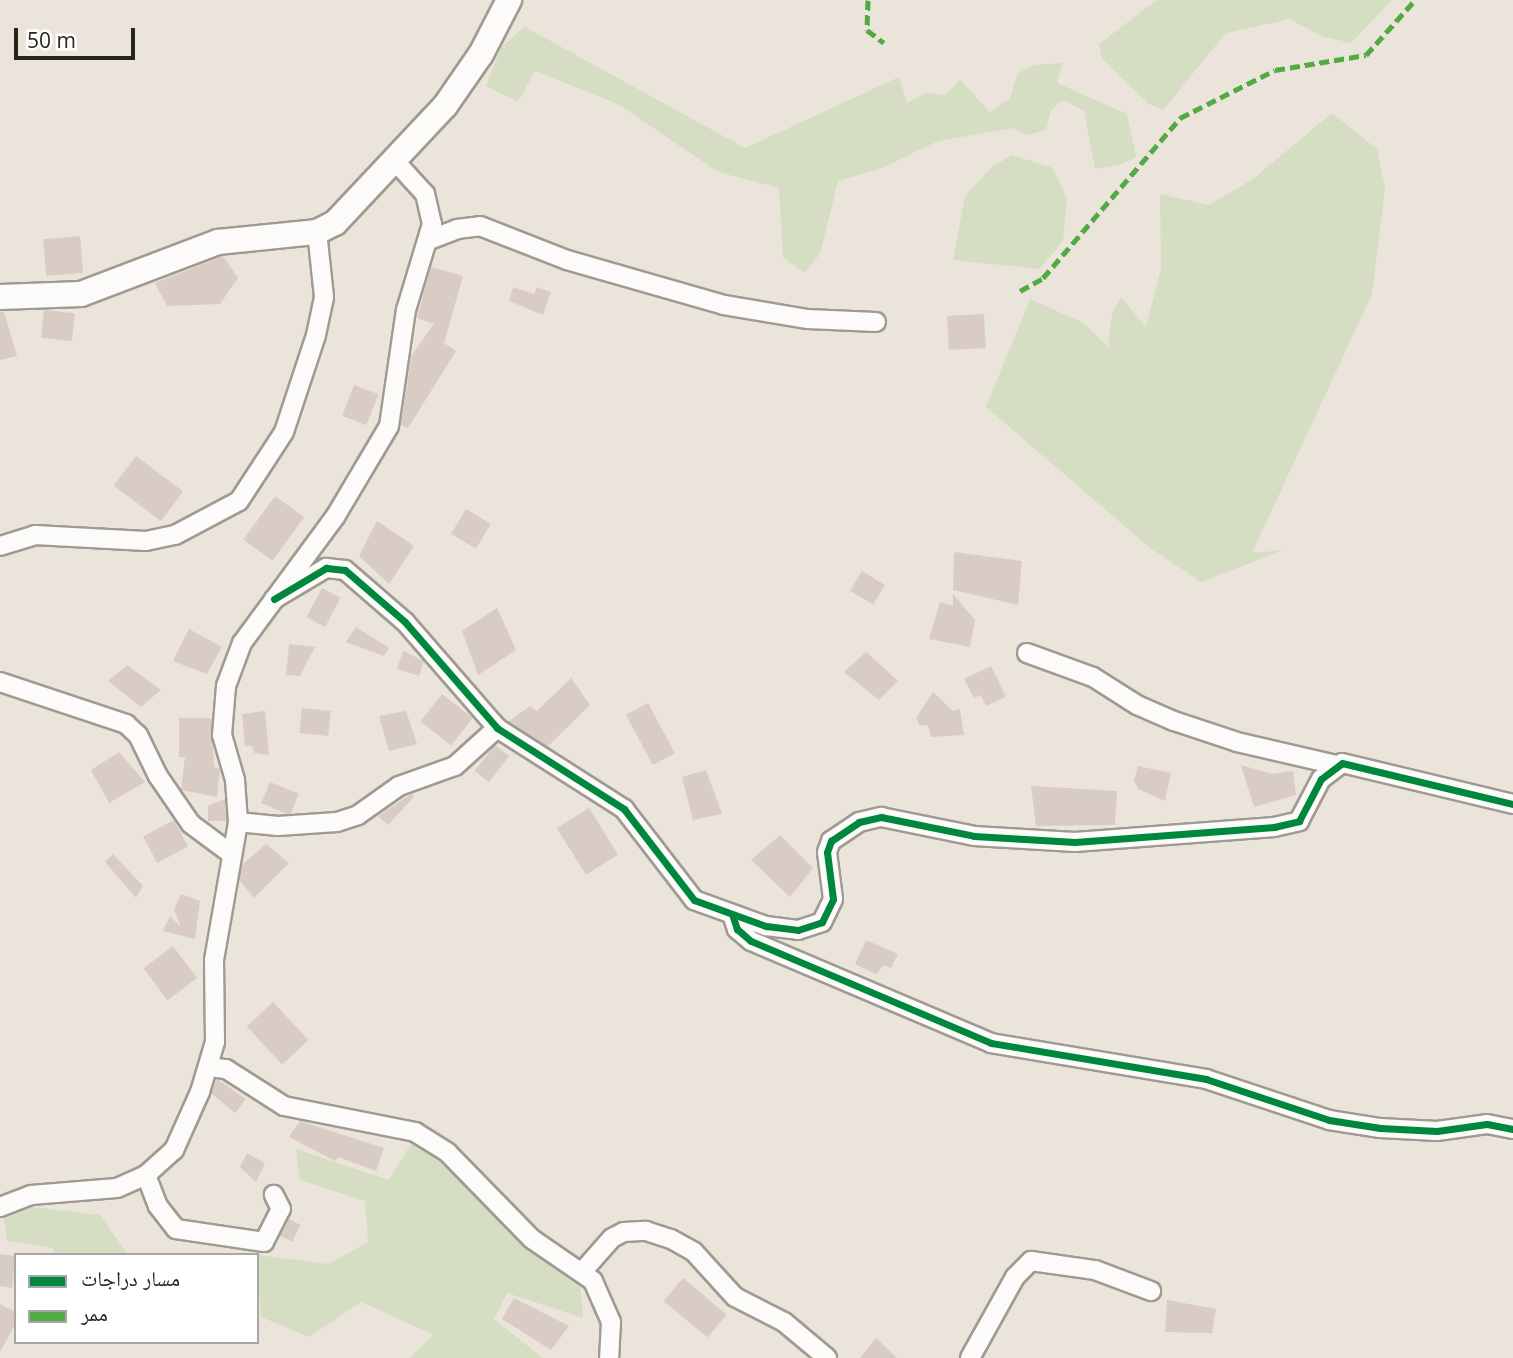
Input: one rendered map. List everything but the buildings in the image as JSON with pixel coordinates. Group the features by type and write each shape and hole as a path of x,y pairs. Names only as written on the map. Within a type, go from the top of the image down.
{"street":[{"path":"0,297 80,294 218,242 317,232 335,223 395,161 460,87 509,0"},
{"path":"0,1207 32,1195 117,1188 146,1175 174,1150 186,1129 209,1067 215,1042 214,960 230,853 238,822 235,780 222,735 226,686 242,643 381,446 396,397 408,300 429,240 430,205 395,161"},
{"path":"429,240 457,229 480,226 566,260 724,305 808,319 876,322"},
{"path":"0,546 52,534 146,541 209,521 239,501 284,432 316,335 324,297 317,232"},
{"path":"274,599 326,568 345,570 405,622 497,728 614,801 652,840 688,893 704,906 779,929 798,930 822,922 833,899 827,852 831,841 859,822 881,817 974,836 1075,842 1274,827 1293,824 1304,816 1321,779 1337,765"},
{"path":"1027,653 1093,677 1137,705 1174,721 1237,742 1337,765 1362,765 1513,804"},
{"path":"0,682 126,724 138,734 158,776 191,824 230,853"},
{"path":"238,822 278,826 337,822 358,815 399,786 455,766 497,728"},
{"path":"733,917 737,929 751,941 991,1043 1206,1079 1329,1120 1380,1128 1437,1131 1487,1124 1513,1129"},
{"path":"209,1067 226,1069 284,1106 399,1129 428,1139 448,1153 532,1239 593,1281 607,1307 611,1322 609,1358"},
{"path":"146,1175 158,1206 176,1228 264,1242 281,1209 274,1195"},
{"path":"582,1272 606,1244 624,1231 646,1231 671,1239 694,1252 735,1297 784,1322 827,1358"},
{"path":"970,1358 1010,1286 1031,1261 1095,1270 1151,1290"}],"green space":[{"path":"1157,0 1392,0 1351,43 1321,36 1290,19 1226,33 1163,110 1149,104 1102,59 1099,44"},
{"path":"525,27 745,148 899,77 907,103 925,93 946,95 960,79 990,113 1010,98 1017,74 1033,65 1062,63 1057,83 1127,114 1136,157 1120,165 1095,169 1084,111 1063,100 1051,110 1046,130 1027,135 1014,128 938,141 880,169 838,181 820,254 804,273 783,257 779,188 718,172 618,104 535,71 518,102 486,86 502,46"},
{"path":"1332,113 1377,149 1385,188 1372,294 1252,553 1284,550 1201,582 1150,548 986,407 1030,299 1084,323 1108,347 1112,313 1121,297 1146,327 1161,268 1160,194 1209,205 1253,179"},
{"path":"1012,155 1053,168 1067,199 1063,241 1039,269 953,260 965,196 992,167"},
{"path":"414,1139 429,1144 580,1282 583,1318 507,1293 494,1319 543,1358 409,1358 434,1335 361,1302 309,1337 261,1317 259,1255 328,1264 368,1242 365,1201 300,1180 296,1149 389,1180"},
{"path":"33,1207 100,1215 127,1253 53,1253 54,1248 7,1241 4,1218"}],"marked path":[{"path":"868,0 867,30 884,43"},
{"path":"1020,291 1043,278 1180,118 1275,70 1366,55 1415,0"}],"cycle path":[{"path":"274,599 326,568 345,570 405,622 497,728 624,809 694,900 766,926 798,930 822,922 833,899 827,852 831,841 859,822 881,817 974,836 1075,842 1274,827 1299,821 1321,779 1342,763 1513,804"},
{"path":"733,917 737,929 751,941 991,1043 1206,1079 1329,1120 1380,1128 1437,1131 1487,1124 1513,1129"}]}
